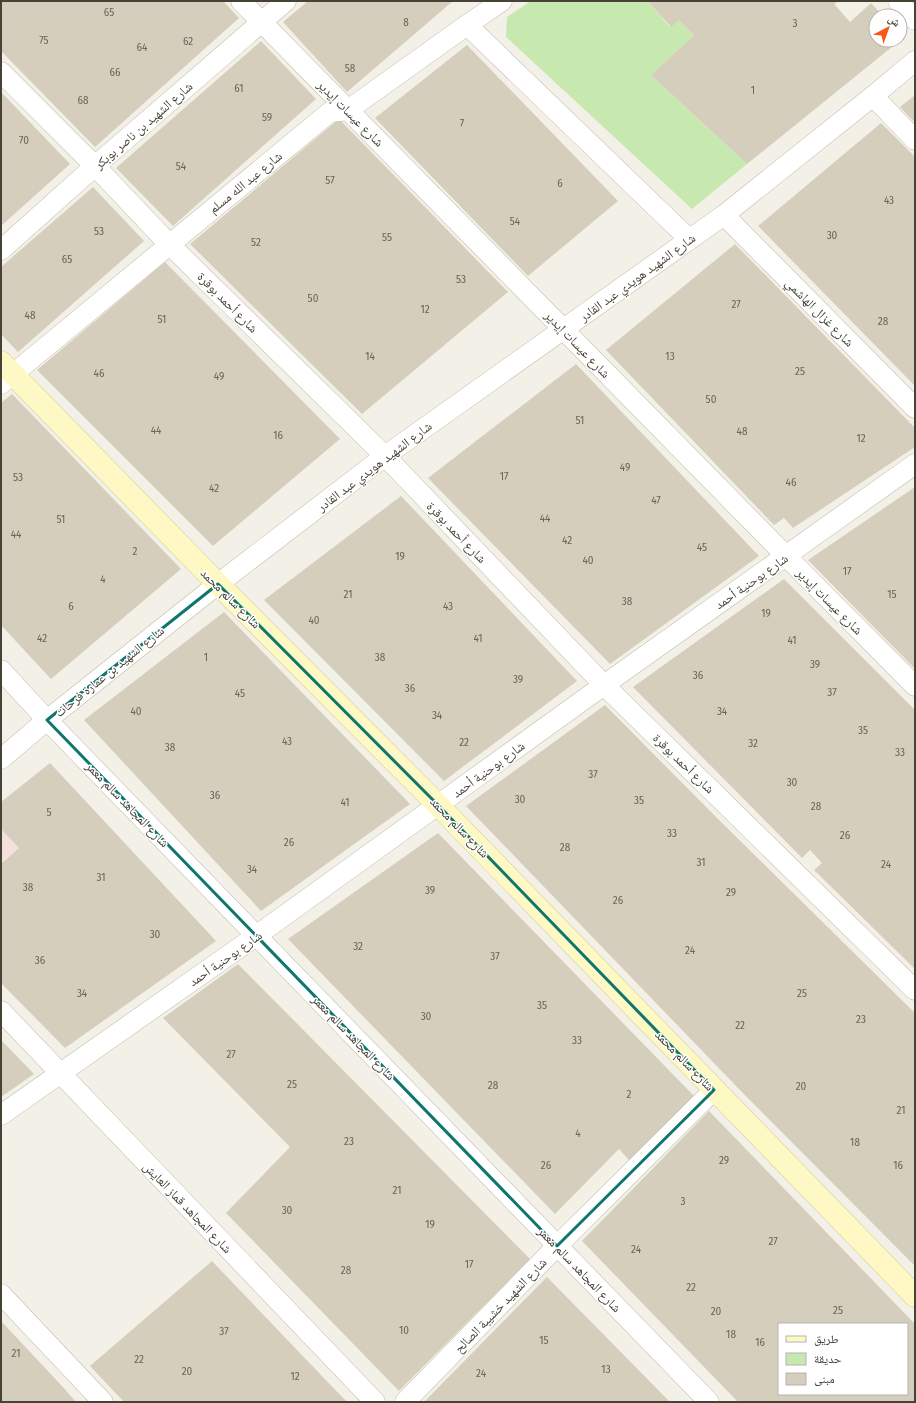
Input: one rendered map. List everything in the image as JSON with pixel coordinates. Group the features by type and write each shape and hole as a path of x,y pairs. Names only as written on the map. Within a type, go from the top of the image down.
{"street":[{"name":"شارع عيسات إيدير","path":"241,1 915,686"},
{"name":"شارع الشهيد بن ناصر بوبكر","path":"1,250 95,166 286,1"},
{"name":"شارع عبد الله مسلم","path":"5,373 169,244 330,112 348,110 467,24 502,1"},
{"path":"898,1 915,20"},
{"path":"467,24 689,240"},
{"name":"شارع الشهيد هويدي عبد القادر","path":"218,584 385,456 724,215 915,61"},
{"name":"شارع أحمد بوقرة","path":"1,72 95,166 169,244 385,456 604,685 915,990"},
{"path":"873,96 915,140"},
{"name":"شارع غزال الهاشمي","path":"724,215 915,408"},
{"name":"شارع سالم محمد","path":"5,373 438,805 915,1296"},
{"name":"شارع بوحنية أحمد","path":"1,1115 256,936 604,685 915,464"},
{"name":"شارع الشهيد بن عمارة فرحات","path":"1,760 47,720 218,584"},
{"name":"شارع المجاهد سالم معمر","path":"1,670 47,720 709,1402"},
{"name":"شارع المجاهد قماز العايش","path":"1,1011 376,1402"},
{"name":"شارع الشهيد خشيبة الصالح","path":"405,1402 557,1246 714,1090"},
{"path":"1,1294 103,1402"}],"highlighted area":[{"path":"218,584 438,805 714,1090 557,1246 47,720"}],"shaded area":[{"path":"1,829 19,848 1,864"}],"green space":[{"path":"531,1 647,1 670,27 679,20 694,35 651,75 747,164 692,209 506,37 507,17"}],"building":[{"path":"3,1 223,1 239,18 95,147 1,51 1,3"},
{"path":"308,1 453,1 347,92 283,22"},
{"path":"647,1 838,1 834,4 850,22 871,3 876,8 868,8 868,48 891,48 747,164 651,75 694,35 679,20 671,27"},
{"path":"261,41 316,99 173,226 116,168"},
{"path":"467,45 618,201 528,276 375,118"},
{"path":"1,92 70,164 1,226"},
{"path":"915,95 915,123 900,107"},
{"path":"339,119 508,292 362,414 190,244"},
{"path":"881,123 915,157 915,386 758,226"},
{"path":"93,187 144,241 18,352 1,334 1,267"},
{"path":"735,244 915,428 915,447 793,528 784,518 774,525 606,350"},
{"path":"165,262 340,439 213,546 37,370"},
{"path":"576,364 759,556 610,664 428,478"},
{"path":"12,394 181,569 51,679 1,625 1,403"},
{"path":"915,487 915,669 808,560"},
{"path":"401,496 577,681 444,781 264,600"},
{"path":"784,579 915,710 915,969 814,870 822,863 810,850 802,858 633,687"},
{"path":"224,612 410,804 261,911 84,720"},
{"path":"605,705 718,819 915,1013 915,1266 738,1088 466,806"},
{"path":"50,763 216,941 65,1048 1,983 1,864 19,848 1,829 1,802"},
{"path":"438,833 694,1096 630,1161 619,1149 555,1214 288,939"},
{"path":"238,964 530,1259 399,1391 226,1213 290,1147 163,1018"},
{"path":"1,1040 34,1074 1,1097"},
{"path":"709,1111 915,1324 915,1402 738,1402 582,1241"},
{"path":"212,1261 347,1402 124,1402 90,1366"},
{"path":"547,1277 670,1402 424,1402 482,1343"},
{"path":"1,1321 61,1385 76,1402 1,1402"}]}
